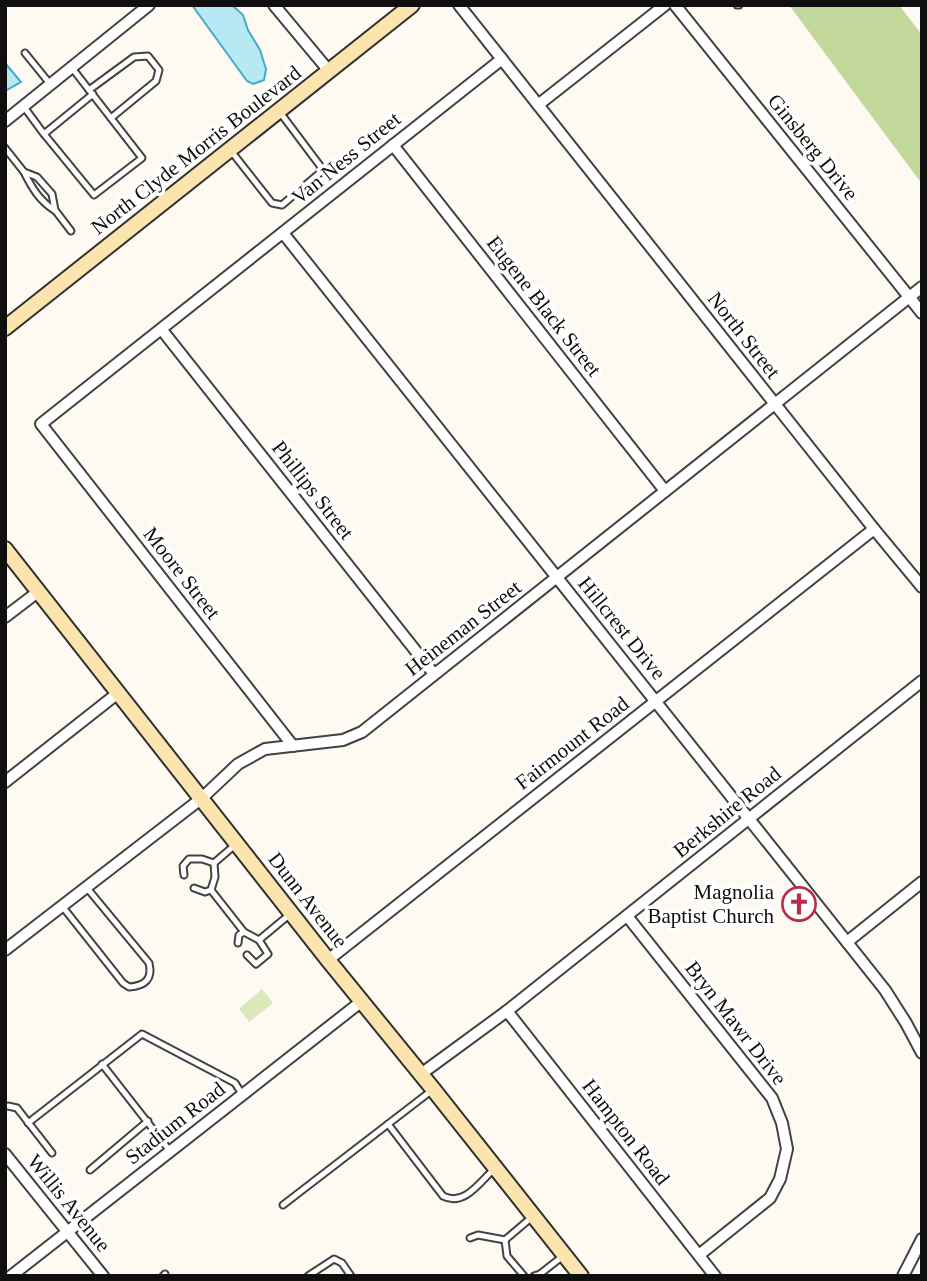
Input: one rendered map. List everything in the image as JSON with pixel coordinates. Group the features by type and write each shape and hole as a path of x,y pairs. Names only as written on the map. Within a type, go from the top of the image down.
{"main road":[{"name":"North Clyde Morris Boulevard","path":"5,328 412,5"},
{"name":"Dunn Avenue","path":"5,549 581,1276"}],"street":[{"path":"5,121 149,5"},
{"path":"274,5 329,71"},
{"path":"459,5 538,105 665,5"},
{"name":"Ginsberg Drive","path":"675,5 922,313"},
{"name":"Van Ness Street","path":"41,424 502,60"},
{"name":"North Street","path":"538,105 922,587"},
{"name":"Eugene Black Street","path":"393,145 665,491"},
{"name":"Hillcrest Drive","path":"284,233 885,990 922,1053"},
{"name":"Heineman Street","path":"5,950 202,798 238,764 265,749 343,740 362,732 922,287"},
{"name":"Phillips Street","path":"162,330 435,674"},
{"name":"Moore Street","path":"41,424 293,746"},
{"name":"Fairmount Road","path":"328,960 874,529"},
{"path":"5,617 39,591"},
{"name":"Berkshire Road","path":"421,1074 507,1012 922,681"},
{"path":"5,782 118,692"},
{"path":"847,942 922,882"},
{"name":"Bryn Mawr Drive","path":"627,916 772,1098 782,1123 787,1149 780,1179 770,1198 699,1255"},
{"name":"Stadium Road","path":"12,1276 362,1001"},
{"name":"Hampton Road","path":"507,1012 715,1276"},
{"name":"Willis Avenue","path":"5,1154 103,1276"},
{"path":"903,1276 922,1238"}],"lane":[{"path":"26,53 51,85"},
{"path":"44,134 134,57 148,56 159,70 156,81 111,118"},
{"path":"24,107 94,195 142,158 72,68"},
{"path":"230,149 272,203 282,205 321,173 321,167 279,111"},
{"path":"5,148 24,172 31,187 43,202 55,210 71,231"},
{"path":"24,172 37,177 52,194 55,210"},
{"path":"214,863 238,843"},
{"path":"184,875 183,866 189,859 214,863"},
{"path":"211,891 215,877 214,863"},
{"path":"62,906 123,983 129,987 148,981 151,972 149,963 87,887"},
{"path":"194,888 211,891"},
{"path":"211,891 243,932 259,940 268,954 256,964 247,955"},
{"path":"259,940 291,913"},
{"path":"238,943 239,935 243,932"},
{"path":"28,1123 142,1034 234,1083 243,1094"},
{"path":"102,1064 170,1151"},
{"path":"283,1205 433,1089"},
{"path":"6,1106 17,1108 52,1153"},
{"path":"90,1170 148,1121"},
{"path":"388,1124 443,1196 452,1200 459,1200 466,1195 496,1168"},
{"path":"505,1240 534,1216"},
{"path":"470,1238 478,1235 505,1240"},
{"path":"505,1240 507,1256 524,1276"},
{"path":"534,1276 540,1275 564,1254"},
{"path":"308,1276 334,1259 342,1263 351,1276"}],"green space":[{"path":"789,5 899,5 922,35 922,184"},
{"path":"262,989 273,1003 249,1022 239,1009"}],"water":[{"path":"192,5 232,5 243,15 260,50 266,69 264,80 253,84 247,81"},
{"path":"5,63 21,82 5,91"}],"place":[{"name":"Magnolia Baptist Church","path":"799,904"}]}
